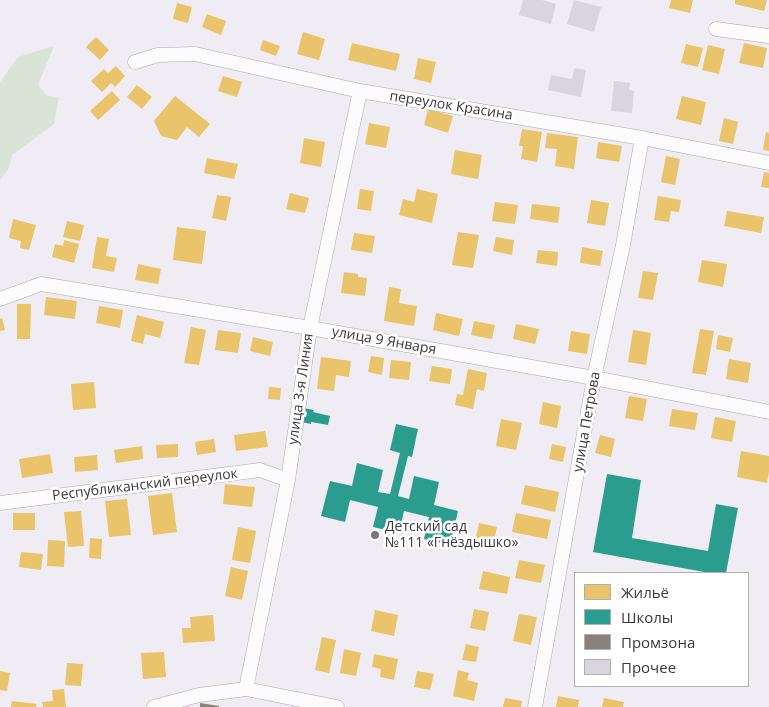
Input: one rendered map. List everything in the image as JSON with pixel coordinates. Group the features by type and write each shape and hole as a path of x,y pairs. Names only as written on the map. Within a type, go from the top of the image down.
{"street":[{"path":"716,29 769,36"},
{"name":"переулок Красина","path":"135,62 158,55 196,54 360,91 642,138 769,163"},
{"name":"улица 3-я Линия","path":"246,689 288,480 310,328 360,91"},
{"name":"улица Петрова","path":"535,707 594,378 623,245 642,138"},
{"name":"улица 9 Января","path":"0,299 41,284 310,328 594,378 769,412"},
{"name":"Республиканский переулок","path":"0,503 260,470 288,480"},
{"path":"154,707 199,694 246,689 337,707"}],"shaded area":[{"path":"54,46 38,85 47,96 59,97 54,124 12,155 9,168 0,180 0,82 18,57"}],"building: Жильё":[{"path":"671,0 693,0 690,13 669,8"},
{"path":"735,0 767,0 764,11 735,4"},
{"path":"177,3 192,7 188,23 173,19"},
{"path":"207,14 226,21 221,35 202,27"},
{"path":"303,32 325,39 319,60 297,54"},
{"path":"96,37 109,50 100,60 86,47"},
{"path":"263,40 280,46 276,56 260,50"},
{"path":"352,43 400,54 396,71 348,60"},
{"path":"744,43 767,48 763,68 739,63"},
{"path":"686,44 703,48 698,67 681,63"},
{"path":"708,45 725,49 719,74 702,70"},
{"path":"418,58 436,62 431,83 414,79"},
{"path":"116,66 125,76 115,87 111,83 102,92 91,81 104,69 108,73"},
{"path":"223,76 242,82 237,97 218,91"},
{"path":"137,85 152,97 142,109 127,97"},
{"path":"112,91 120,100 98,120 90,111"},
{"path":"175,96 210,124 199,137 187,127 177,140 161,136 154,121"},
{"path":"682,96 706,102 701,125 676,119"},
{"path":"428,109 453,116 448,133 424,125"},
{"path":"724,118 738,122 733,144 719,141"},
{"path":"369,123 390,127 386,148 365,144"},
{"path":"522,129 542,132 537,162 521,159 523,146 519,146"},
{"path":"766,132 769,133 769,151 763,150"},
{"path":"547,133 578,137 574,169 555,166 557,149 545,148"},
{"path":"304,138 325,142 321,167 300,163"},
{"path":"598,142 622,146 619,162 596,158"},
{"path":"455,150 482,155 478,179 451,174"},
{"path":"666,156 680,159 675,185 661,182"},
{"path":"207,158 238,164 234,179 204,173"},
{"path":"764,172 769,173 769,188 761,187"},
{"path":"360,189 374,191 371,211 357,209"},
{"path":"417,189 438,194 432,223 399,215 403,199 414,202"},
{"path":"290,193 309,198 305,213 286,209"},
{"path":"217,195 231,197 226,221 212,218"},
{"path":"658,196 681,200 679,212 671,211 669,222 654,220"},
{"path":"591,200 609,203 605,226 587,223"},
{"path":"495,202 518,205 515,224 492,221"},
{"path":"532,204 560,207 558,223 530,219"},
{"path":"727,211 764,217 761,233 724,226"},
{"path":"13,219 36,225 29,250 20,248 21,241 9,238"},
{"path":"67,221 84,225 80,241 63,237"},
{"path":"177,227 206,231 202,264 173,260"},
{"path":"458,232 479,235 473,268 452,265"},
{"path":"354,233 375,236 372,253 351,250"},
{"path":"97,237 109,239 106,256 117,258 114,272 92,268"},
{"path":"496,237 514,240 512,255 493,251"},
{"path":"64,240 79,244 74,263 52,257 55,244 63,246"},
{"path":"582,247 603,251 600,266 580,263"},
{"path":"538,250 558,252 557,266 536,263"},
{"path":"702,260 727,264 723,287 698,282"},
{"path":"138,264 161,269 158,284 135,280"},
{"path":"643,271 658,273 653,300 638,298"},
{"path":"344,272 358,274 358,277 367,278 365,296 341,293"},
{"path":"389,287 401,289 399,303 417,306 414,326 384,321"},
{"path":"46,297 77,301 75,319 44,315"},
{"path":"17,304 31,304 30,339 17,339"},
{"path":"99,306 123,310 120,328 96,323"},
{"path":"436,313 463,319 459,336 433,330"},
{"path":"137,315 164,322 160,338 145,334 143,344 131,341"},
{"path":"2,318 5,330 0,331 0,319"},
{"path":"474,321 495,325 492,339 471,335"},
{"path":"516,324 539,329 535,344 513,339"},
{"path":"191,327 206,330 199,365 184,363"},
{"path":"700,329 714,331 706,375 692,373"},
{"path":"218,330 241,333 238,353 215,350"},
{"path":"633,330 651,333 646,365 628,362"},
{"path":"571,331 590,334 587,354 568,351"},
{"path":"718,335 733,338 730,352 716,349"},
{"path":"253,337 273,342 270,356 250,351"},
{"path":"371,356 384,358 382,375 368,372"},
{"path":"321,357 351,361 349,377 336,375 334,391 317,389"},
{"path":"729,359 751,363 748,383 726,379"},
{"path":"391,360 411,362 409,380 389,378"},
{"path":"432,366 452,369 450,384 429,381"},
{"path":"468,369 487,373 484,391 477,389 473,409 455,405 457,394 463,395"},
{"path":"94,382 96,408 73,410 71,384"},
{"path":"269,387 281,388 280,400 268,399"},
{"path":"629,396 647,399 643,421 625,418"},
{"path":"543,402 561,406 557,428 539,424"},
{"path":"672,409 698,413 695,430 669,426"},
{"path":"715,417 736,421 732,442 711,438"},
{"path":"501,419 522,423 516,450 496,446"},
{"path":"265,431 268,447 236,451 234,435"},
{"path":"600,435 615,439 611,457 595,453"},
{"path":"214,439 216,452 197,455 195,442"},
{"path":"178,444 178,457 157,458 156,445"},
{"path":"552,444 566,447 563,462 549,459"},
{"path":"142,446 143,459 116,463 114,450"},
{"path":"741,451 769,456 767,483 737,477"},
{"path":"50,454 53,473 22,478 19,459"},
{"path":"97,455 98,470 75,472 74,457"},
{"path":"225,484 255,487 252,507 223,504"},
{"path":"525,485 559,492 555,512 521,504"},
{"path":"172,493 177,532 153,535 148,496"},
{"path":"127,499 131,535 109,537 105,501"},
{"path":"81,511 84,546 68,547 64,512"},
{"path":"13,513 35,513 35,530 13,530"},
{"path":"516,513 551,520 547,539 512,532"},
{"path":"479,523 497,527 493,546 475,542"},
{"path":"238,527 256,531 250,563 232,560"},
{"path":"90,538 102,539 101,559 89,558"},
{"path":"48,540 65,541 64,567 47,566"},
{"path":"21,552 43,554 41,570 19,567"},
{"path":"519,560 545,565 541,583 515,578"},
{"path":"231,567 248,571 242,600 225,596"},
{"path":"483,571 510,577 507,594 479,589"},
{"path":"474,609 489,612 485,631 470,628"},
{"path":"375,610 398,615 394,636 371,631"},
{"path":"519,614 537,617 531,645 513,641"},
{"path":"213,615 215,641 183,643 182,628 191,628 190,617"},
{"path":"322,637 336,640 329,673 315,670"},
{"path":"466,644 479,647 476,662 462,660"},
{"path":"344,649 361,653 356,676 340,673"},
{"path":"164,652 166,677 143,679 141,653"},
{"path":"374,654 398,659 394,680 380,677 381,669 372,667"},
{"path":"67,663 83,664 81,686 65,685"},
{"path":"458,670 469,673 467,680 478,683 474,701 453,696"},
{"path":"0,671 10,673 7,691 0,690"},
{"path":"417,671 434,674 430,690 414,687"},
{"path":"64,689 66,707 43,707 42,702 53,701 52,690"},
{"path":"558,696 579,700 578,707 556,707"},
{"path":"505,698 522,701 521,707 503,707"},
{"path":"604,698 624,702 623,707 602,707"},
{"path":"12,701 37,704 36,707 11,707"}],"building: Школы":[{"path":"304,408 330,416 328,425 301,422"},
{"path":"396,424 418,429 412,457 408,456 398,496 409,499 414,476 439,482 434,505 458,511 450,545 424,539 429,517 404,511 399,533 373,527 378,507 350,500 345,522 321,516 330,481 352,486 357,463 383,470 378,492 390,494 400,453 390,450"},
{"path":"607,474 641,480 632,538 708,551 716,504 738,508 726,572 704,572 593,552"}],"building: Промзона":[{"path":"200,703 219,706 219,707 200,707"}],"building: Прочее":[{"path":"523,0 542,0 556,4 551,24 519,15"},
{"path":"574,0 601,7 594,32 567,24"},
{"path":"574,68 586,70 581,97 548,90 551,75 572,79"},
{"path":"614,81 630,83 629,90 634,91 632,113 611,111"}],"place":[{"name":"Детский сад №111 «Гнёздышко»","path":"375,535"}]}
